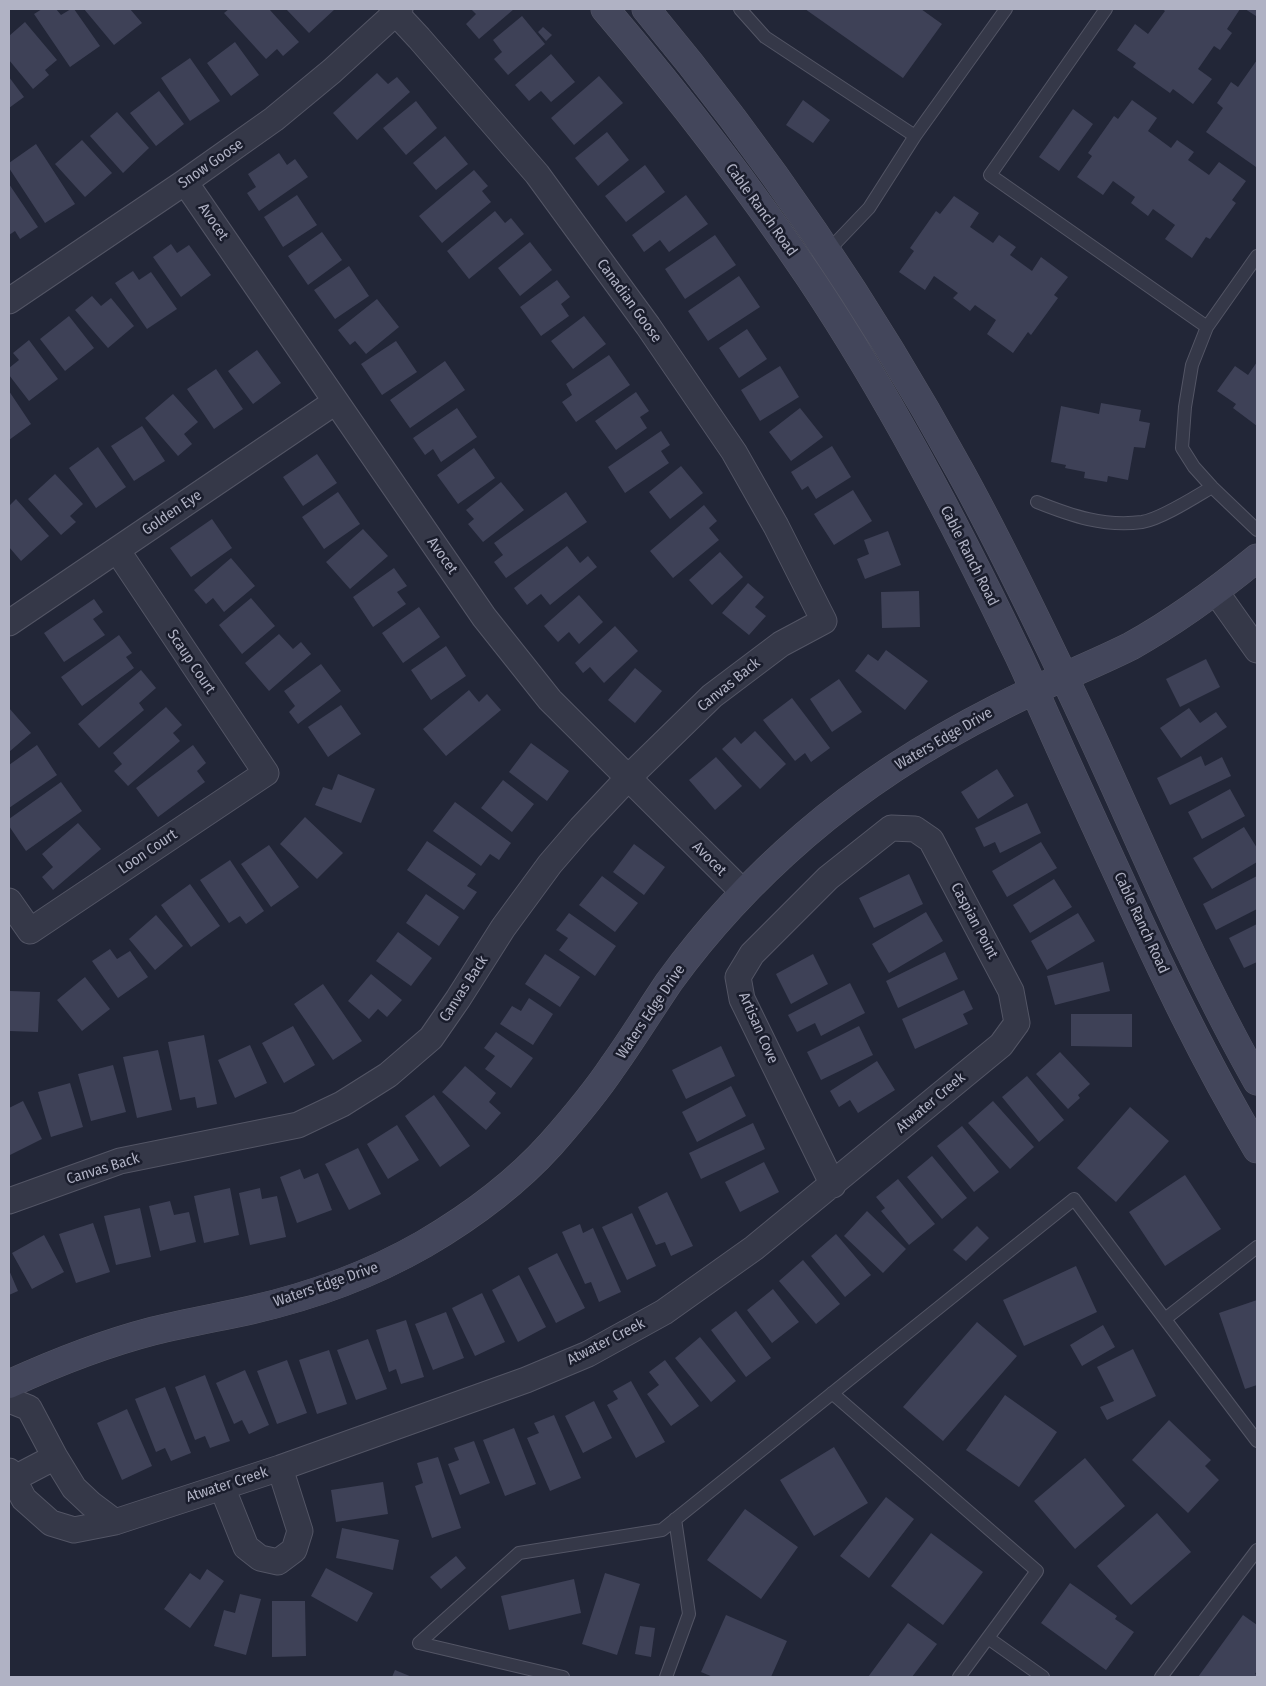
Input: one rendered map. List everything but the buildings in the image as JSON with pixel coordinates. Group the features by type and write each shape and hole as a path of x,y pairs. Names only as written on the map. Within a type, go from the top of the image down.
{"street":[{"name":"Cable Ranch Road","path":"606,9 672,90 786,244 836,318 897,420 946,508 1016,649 1167,980 1218,1080 1257,1149"},
{"name":"Cable Ranch Road","path":"646,9 758,153 827,252 905,375 960,472 1064,677 1196,961 1257,1081"},
{"name":"Snow Goose","path":"9,301 185,182 274,119 332,71 396,10"},
{"name":"Canadian Goose","path":"396,10 537,174 648,326 734,452 776,526 824,621"},
{"name":"Avocet","path":"185,182 484,617 550,700 744,893"},
{"name":"Golden Eye","path":"9,623 335,402"},
{"name":"Scaup Court","path":"117,550 266,773"},
{"name":"Waters Edge Drive","path":"9,1384 68,1358 128,1338 169,1327 261,1308 304,1296 340,1283 404,1255 460,1221 506,1186 557,1137 607,1075 679,969 704,937 744,893 802,837 839,807 916,754 999,707 1134,644 1216,592 1257,558"},
{"path":"1216,592 1257,650"},
{"name":"Canvas Back","path":"9,1201 120,1161 298,1125 342,1104 388,1076 431,1038 504,928 550,864 628,778 712,696 781,644 824,621"},
{"name":"Loon Court","path":"9,901 30,931 266,773"},
{"name":"Artisan Cove","path":"833,1185 742,999 738,977 752,954 828,878 891,828 914,829"},
{"name":"Caspian Point","path":"914,829 931,840 1007,982 1011,991 1017,1023"},
{"name":"Atwater Creek","path":"55,1457 11,1475 24,1499 50,1523 74,1530 115,1522 280,1468 526,1380 588,1354 664,1312 754,1248 1001,1045 1017,1023"},
{"path":"9,1400 29,1408 74,1488 115,1522"},
{"path":"222,1487 246,1547 260,1558 278,1562 294,1550 300,1531 280,1468"}],"lane":[{"path":"740,9 765,37 915,136"},
{"path":"827,252 869,208 915,136 1006,9"},
{"path":"1106,9 990,175 1206,327"},
{"path":"1257,256 1206,327 1192,365 1185,407 1182,448 1194,467 1212,487 1257,530"},
{"path":"1037,502 1074,516 1107,523 1144,522 1172,510 1212,487"},
{"path":"563,1677 419,1643 519,1553 662,1530 1074,1198 1257,1441"},
{"path":"1165,1319 1257,1247"},
{"path":"832,1393 1037,1571 959,1677"},
{"path":"666,1677 688,1614 675,1519"},
{"path":"1161,1677 1257,1550"},
{"path":"988,1638 1042,1677"}]}
